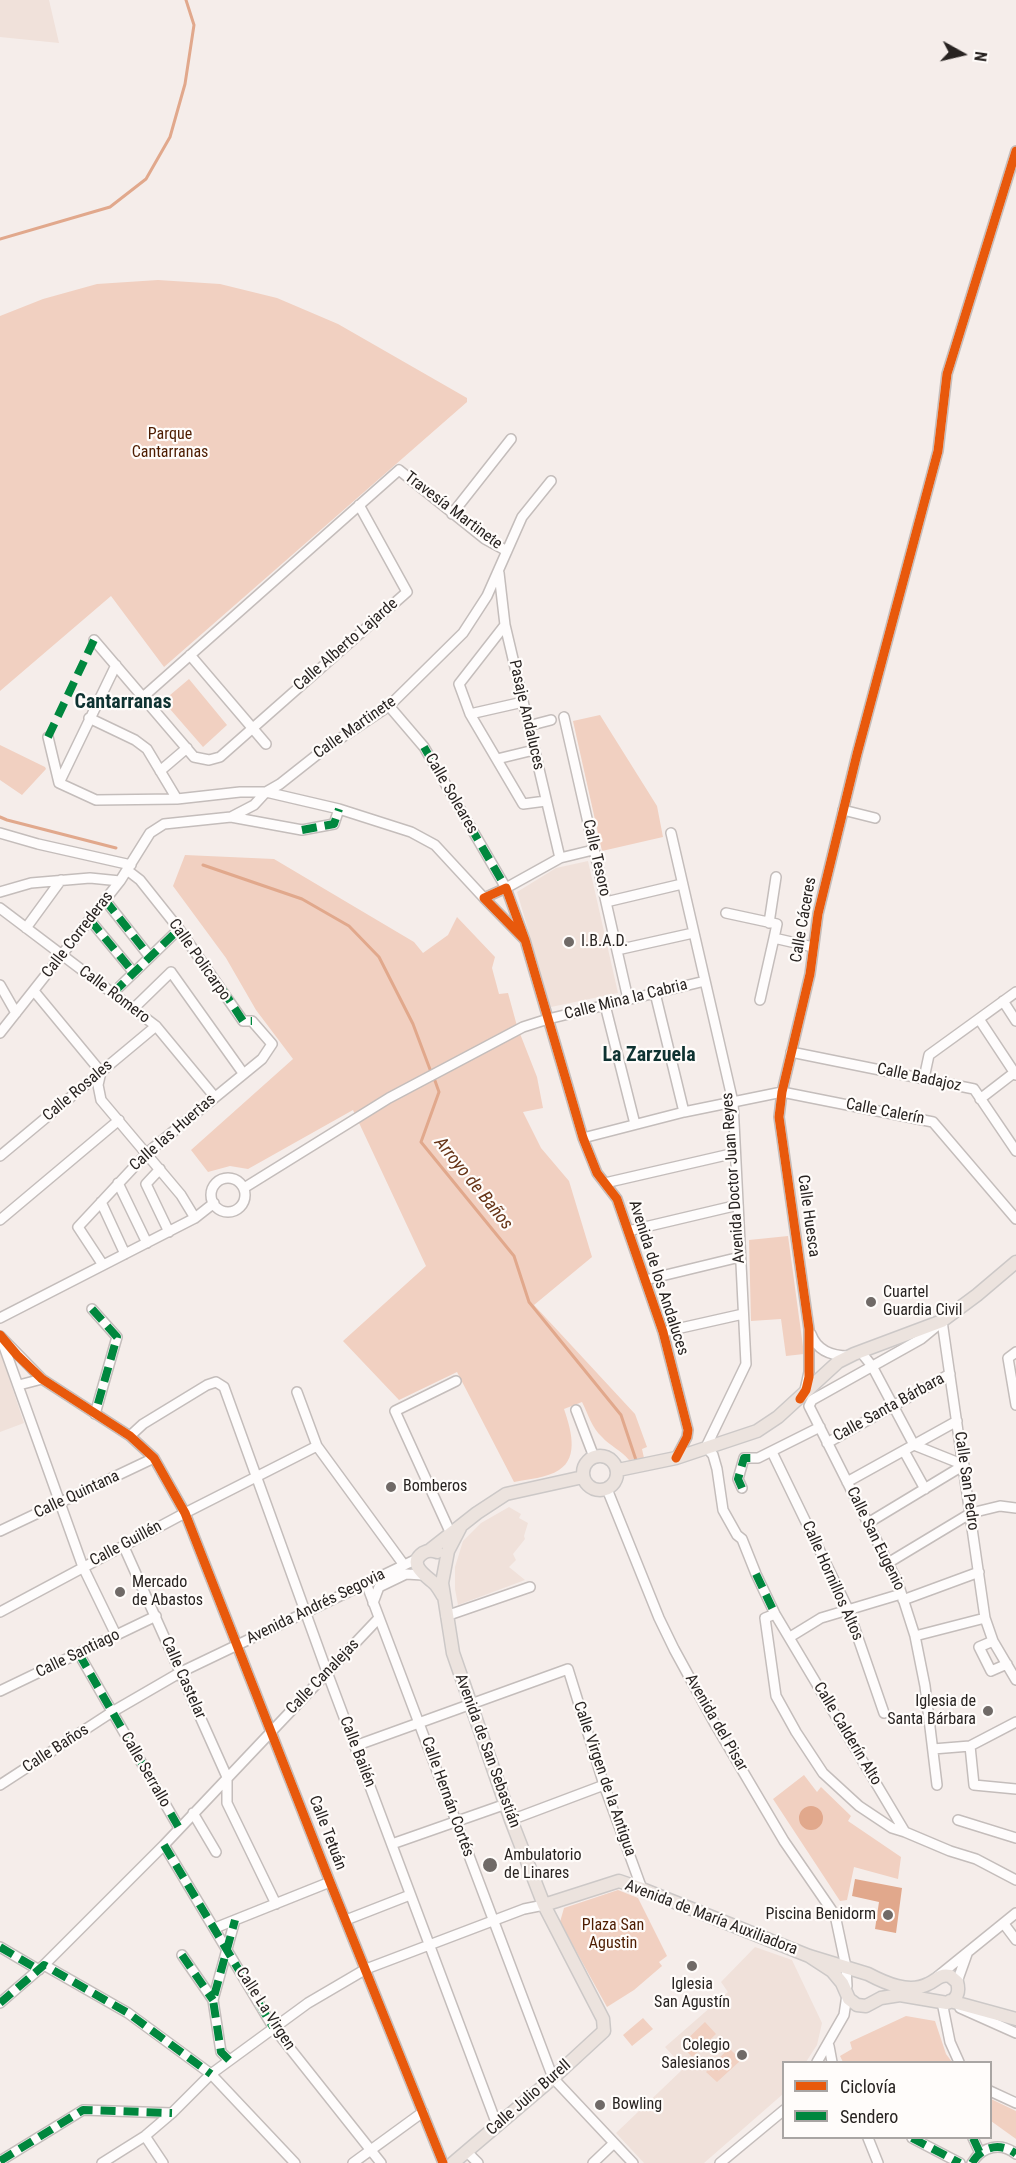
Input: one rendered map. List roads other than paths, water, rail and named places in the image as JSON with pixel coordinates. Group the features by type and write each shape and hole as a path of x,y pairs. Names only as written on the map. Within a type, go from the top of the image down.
{"main road":[{"path":"618,1470 676,1458 757,1431 805,1403 830,1370 855,1354 942,1321 1016,1262"},
{"path":"594,1456 608,1457 618,1470 616,1480 607,1489 591,1488 583,1477 586,1463 594,1456"},
{"path":"455,1531 444,1566 436,1577 425,1576 418,1567 419,1558 424,1552 430,1550 455,1531 506,1494 583,1477"},
{"path":"430,1550 441,1554 444,1566"},
{"name":"Avenida de San Sebastián","path":"444,1566 443,1597 453,1653 544,1905 603,2019 604,2031"},
{"name":"Avenida de San Sebastián","path":"425,1576 437,1586 443,1597"},
{"name":"Avenida de María Auxiliadora","path":"544,1905 619,1881 809,1956 864,1973 894,1986 922,1986 935,1979"},
{"name":"Avenida de María Auxiliadora","path":"809,1956 832,1971 853,2002 861,2006"},
{"path":"847,1991 852,1977 864,1973"},
{"path":"948,1997 948,1975 935,1979 931,1989 948,1997 970,2007 1016,2019"},
{"path":"874,2001 879,1991 876,1980"},
{"path":"861,2006 885,1997 900,1995 948,1997"},
{"name":"Calle Julio Burell","path":"453,2163 553,2078 604,2031"}],"street":[{"name":"Calle Cáceres","path":"782,1092 810,974 818,914 843,810 938,451 947,374 1016,151"},
{"path":"452,514 511,439"},
{"name":"Travesía Martinete","path":"359,505 399,470 485,539 507,551"},
{"name":"Calle Martinete","path":"231,817 254,805 266,792 280,784 323,750 389,706 463,633 487,596 522,517 551,481"},
{"path":"143,697 359,505"},
{"name":"Calle Alberto Lajarde","path":"186,748 194,757 209,760 220,757 407,592 359,505"},
{"name":"Pasaje Andaluces","path":"499,570 505,626 560,858"},
{"path":"505,626 459,684 470,714 523,804 546,801"},
{"path":"94,640 186,748 160,771"},
{"path":"190,655 266,744"},
{"path":"59,783 116,665"},
{"path":"470,714 523,702"},
{"name":"Calle Soleares","path":"389,706 424,747 506,888 525,940"},
{"name":"Calle Tesoro","path":"564,717 628,999"},
{"path":"89,718 147,749 177,800"},
{"path":"528,726 550,720"},
{"path":"48,737 59,783"},
{"path":"497,759 534,750"},
{"path":"59,783 96,800 177,800 240,792 266,792 339,809 411,832 435,845 525,940"},
{"path":"231,817 302,830 334,824 339,809"},
{"path":"843,810 875,818"},
{"name":"Calle Correderas","path":"0,1033 120,881 150,833 164,824 231,817"},
{"path":"0,833 129,867"},
{"name":"Avenida Doctor Juan Reyes","path":"670,833 733,1102 746,1364 706,1448"},
{"path":"484,898 560,858 593,850"},
{"name":"Calle Policarpo","path":"129,867 179,929 243,1021 252,1021 272,1044"},
{"path":"769,922 776,877"},
{"path":"0,892 31,883 61,880 90,878 120,881"},
{"path":"26,928 61,880"},
{"path":"606,902 682,884"},
{"path":"105,900 150,957"},
{"name":"Calle Romero","path":"0,908 156,1026 214,1096"},
{"path":"726,913 777,924 760,1000"},
{"path":"90,920 134,973"},
{"path":"113,993 179,929"},
{"path":"617,950 693,933"},
{"path":"774,938 813,947"},
{"name":"Avenida de los Andaluces","path":"525,940 583,1138 597,1173 616,1199 663,1332 688,1430 687,1437 676,1458"},
{"path":"134,1008 171,972 243,1073"},
{"name":"Calle Mina la Cabria","path":"244,1188 389,1098 523,1027 705,981"},
{"path":"0,985 16,1013"},
{"path":"34,991 101,1072 98,1085 101,1100 181,1194 195,1218"},
{"path":"924,1078 929,1055 1016,992"},
{"path":"655,993 684,1112"},
{"path":"1003,1001 1016,1020"},
{"path":"605,1005 635,1124"},
{"path":"979,1019 1015,1074 980,1099"},
{"name":"Calle Rosales","path":"0,1156 156,1026"},
{"name":"Calle las Huertas","path":"103,1265 78,1227 147,1153 262,1059 272,1044"},
{"name":"Calle Badajoz","path":"791,1052 974,1089 1016,1151"},
{"path":"583,1138 684,1112 782,1092"},
{"name":"Calle Calerín","path":"782,1092 933,1122 1015,1217"},
{"name":"Calle Huesca","path":"782,1092 779,1117 809,1329 808,1382 805,1403"},
{"path":"0,1220 119,1120"},
{"path":"605,1183 735,1153"},
{"path":"160,1169 146,1184 169,1232"},
{"path":"232,1178 244,1188 245,1199 237,1209 224,1211 214,1203 212,1190 219,1180 232,1178"},
{"path":"118,1183 147,1243"},
{"path":"101,1202 126,1254"},
{"path":"0,1318 169,1232 195,1218 214,1203"},
{"path":"628,1231 738,1205"},
{"path":"645,1280 740,1257"},
{"path":"997,1278 1016,1271"},
{"path":"92,1309 117,1337 95,1414"},
{"path":"663,1332 743,1314"},
{"path":"805,1403 921,1339 942,1321"},
{"name":"Calle San Pedro","path":"942,1321 985,1618 993,1641 1016,1680"},
{"name":"Calle Huesca","path":"809,1329 814,1342 826,1352 830,1370 823,1370 816,1365 809,1343"},
{"path":"0,1335 83,1567 116,1635"},
{"name":"Calle Tetuán","path":"0,1335 42,1379 129,1436 154,1458 185,1513 443,2163"},
{"path":"826,1352 855,1354 872,1366 914,1445 964,1465"},
{"path":"1012,1355 1016,1406"},
{"name":"Calle Santa Bárbara","path":"827,1443 950,1374"},
{"path":"19,1385 42,1379"},
{"path":"455,1531 395,1411 456,1381"},
{"name":"Calle Bailén","path":"129,1436 143,1424 207,1384 216,1382 224,1387 327,1672 497,2125"},
{"path":"297,1392 317,1446 404,1565"},
{"name":"Calle San Eugenio","path":"805,1403 820,1427 888,1563 902,1597 915,1636 925,1686 937,1785"},
{"path":"576,1410 594,1456"},
{"path":"847,1482 957,1421"},
{"path":"742,1488 738,1479 744,1458 758,1458 820,1427"},
{"name":"Calle Guillén","path":"0,1612 185,1513 317,1446"},
{"name":"Calle Calderín Alto","path":"706,1448 713,1455 717,1469 723,1510 737,1535 742,1539 775,1614 906,1832"},
{"path":"904,1451 925,1489"},
{"name":"Calle Hornillos Altos","path":"772,1452 848,1609 884,1713"},
{"name":"Calle Quintana","path":"0,1532 154,1458"},
{"path":"868,1523 964,1465"},
{"name":"Avenida del Pisar","path":"607,1489 659,1618 674,1649 784,1841 831,1909 850,1962 864,1973"},
{"path":"888,1563 971,1513 1000,1506 1016,1508"},
{"name":"Calle Castelar","path":"124,1547 227,1777"},
{"name":"Avenida Andrés Segovia","path":"112,1712 181,1672 419,1558"},
{"path":"790,1637 821,1618 848,1609 902,1597 979,1572"},
{"name":"Avenida Andrés Segovia","path":"372,1603 379,1587 406,1574 425,1576"},
{"name":"Calle Hernán Cortés","path":"366,1583 553,2078"},
{"path":"446,1616 530,1587"},
{"path":"775,1614 765,1618 776,1696 796,1732 824,1773 858,1806 891,1828 976,1859 1016,1880"},
{"name":"Calle Santiago","path":"0,1691 156,1616"},
{"name":"Calle Canalejas","path":"0,2003 42,1967 164,1845 378,1618"},
{"path":"915,1636 985,1618"},
{"path":"993,1641 979,1647 991,1671 1007,1664"},
{"name":"Calle Serrallo","path":"79,1654 179,1828"},
{"name":"Calle Virgen de la Antigua","path":"471,1704 568,1669 604,1785 642,1889"},
{"path":"355,1746 471,1704"},
{"name":"Calle Baños","path":"0,1785 112,1712"},
{"path":"933,1749 970,1746 1016,1722"},
{"path":"970,1746 974,1785 1016,1789"},
{"path":"227,1777 227,1803 276,1904"},
{"path":"512,1820 604,1785"},
{"path":"392,1844 506,1804"},
{"path":"193,1813 216,1852"},
{"path":"958,1820 1016,1838"},
{"name":"Calle La Virgen","path":"164,1845 273,2027 381,2163"},
{"path":"215,1928 330,1882"},
{"path":"346,1920 410,1895"},
{"path":"102,2163 145,2136 211,2074 273,2027 308,2003 366,1969 524,1909 544,1905"},
{"path":"935,1979 1016,1912"},
{"path":"229,2060 221,2052 213,2000 236,1920"},
{"path":"1004,1924 1016,1940"},
{"path":"832,1963 839,1959 841,1941"},
{"name":"Avenida del Pisar","path":"841,1941 846,1967 847,1991 847,2006 841,2022"},
{"path":"0,1947 128,2013 211,2074 295,2163"},
{"path":"960,2061 950,2042 948,1997 968,1952"},
{"path":"182,1955 213,2000"},
{"path":"948,1997 1016,2033"},
{"path":"818,2061 841,2022 861,2006"},
{"path":"829,2043 832,2061"},
{"path":"553,2078 633,2163"},
{"path":"992,2092 1016,2103"},
{"path":"0,2161 83,2110 172,2113"},
{"path":"720,2163 782,2111"},
{"path":"353,2163 423,2112"},
{"path":"145,2136 163,2163"},
{"path":"868,2139 878,2163"},
{"path":"914,2139 960,2163"},
{"path":"973,2139 980,2153"},
{"path":"592,2163 614,2143"},
{"path":"972,2163 980,2153 995,2147 1004,2147 1016,2154"},
{"path":"871,2163 873,2149"},
{"path":"467,2152 478,2163"}],"waterway":[{"name":"Arroyo de Baños","path":"0,239 110,207 146,179 170,137 185,84 194,25 186,0"},
{"name":"Arroyo de Baños","path":"0,817 116,848"},
{"name":"Arroyo de Baños","path":"203,865 302,899 349,926 379,957 413,1024 431,1072"},
{"name":"Arroyo de Baños","path":"434,1078 439,1092 421,1142 514,1256 529,1302 621,1415 636,1460"}],"place":[{"name":"I.B.A.D.","path":"569,942"},
{"name":"Cuartel Guardia Civil","path":"871,1302"},
{"name":"Bomberos","path":"391,1487"},
{"name":"Mercado de Abastos","path":"120,1592"},
{"name":"Iglesia de Santa Bárbara","path":"988,1711"},
{"name":"Ambulatorio de Linares","path":"490,1865"},
{"name":"Piscina Benidorm","path":"888,1915"},
{"name":"Iglesia San Agustín","path":"692,1966"},
{"name":"Colegio Salesianos","path":"742,2055"},
{"name":"Bowling","path":"600,2105"}],"district":[{"name":"Cantarranas","path":"123,703"},
{"name":"La Zarzuela","path":"649,1056"}],"park label":[{"name":"Parque Cantarranas","path":"170,444"},
{"name":"Plaza San Agustin","path":"613,1935"}]}
